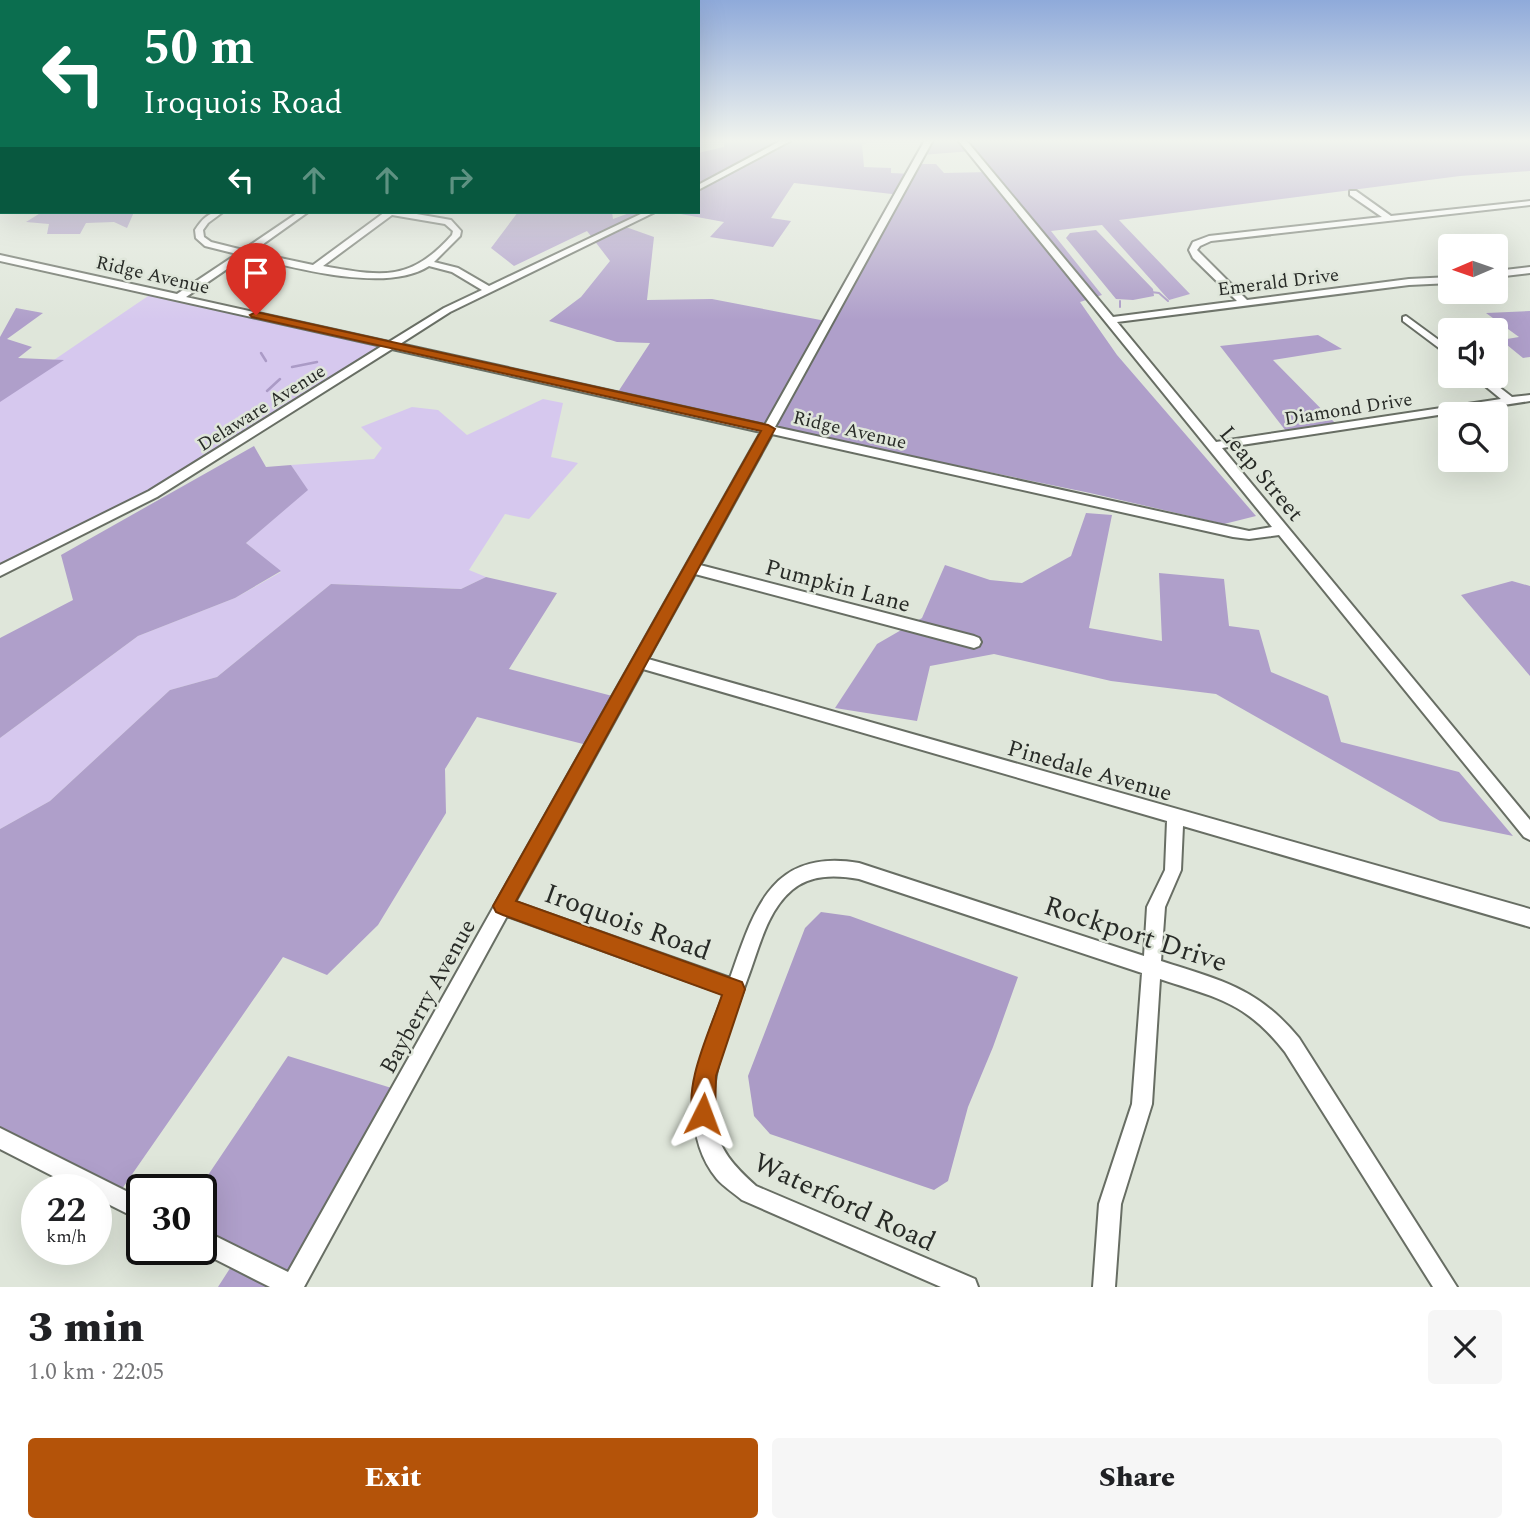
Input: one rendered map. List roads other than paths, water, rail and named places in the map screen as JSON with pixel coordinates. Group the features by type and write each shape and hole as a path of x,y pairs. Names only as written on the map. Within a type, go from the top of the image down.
{"street":[{"name":"Bayberry Avenue","path":"292,1287 896,200"},
{"name":"Leap Street","path":"1011,200 1530,832"},
{"path":"1363,200 1390,219"},
{"path":"1245,303 1196,256 1193,250 1200,241 1530,203"},
{"path":"216,214 200,227 201,240 208,244 380,279 410,274 452,241 457,230 448,222 402,214"},
{"path":"178,298 301,214"},
{"path":"317,266 388,214"},
{"name":"Delaware Avenue","path":"0,571 153,494 447,310 646,214"},
{"name":"Ridge Avenue","path":"0,258 1233,533 1255,535 1282,530"},
{"path":"427,263 455,270 487,289"},
{"path":"1508,273 1530,270"},
{"name":"Emerald Drive","path":"1109,320 1438,281"},
{"path":"1406,318 1438,344"},
{"path":"1493,388 1510,401"},
{"name":"Diamond Drive","path":"1212,446 1530,398"},
{"name":"Pumpkin Lane","path":"691,568 974,642"},
{"name":"Pinedale Avenue","path":"639,662 1530,918"},
{"path":"1104,1287 1110,1204 1142,1104 1156,907 1172,870 1175,818"},
{"name":"Rockport Drive","path":"735,989 756,931 773,898 797,877 814,870 831,868 859,871 1233,994 1252,1005 1276,1026 1300,1056 1446,1287"},
{"name":"Iroquois Road","path":"503,906 735,989"},
{"name":"Waterford Road","path":"735,989 712,1050 703,1094 705,1128 715,1157 723,1169 740,1188 761,1199 967,1287"},
{"path":"0,1138 126,1202"},
{"path":"217,1248 292,1287"}],"waterway":[{"path":"1151,292 1159,293 1168,301"},
{"path":"1120,301 1120,307"},
{"path":"261,353 266,361"},
{"path":"292,367 317,362"},
{"path":"267,391 280,379"}]}
